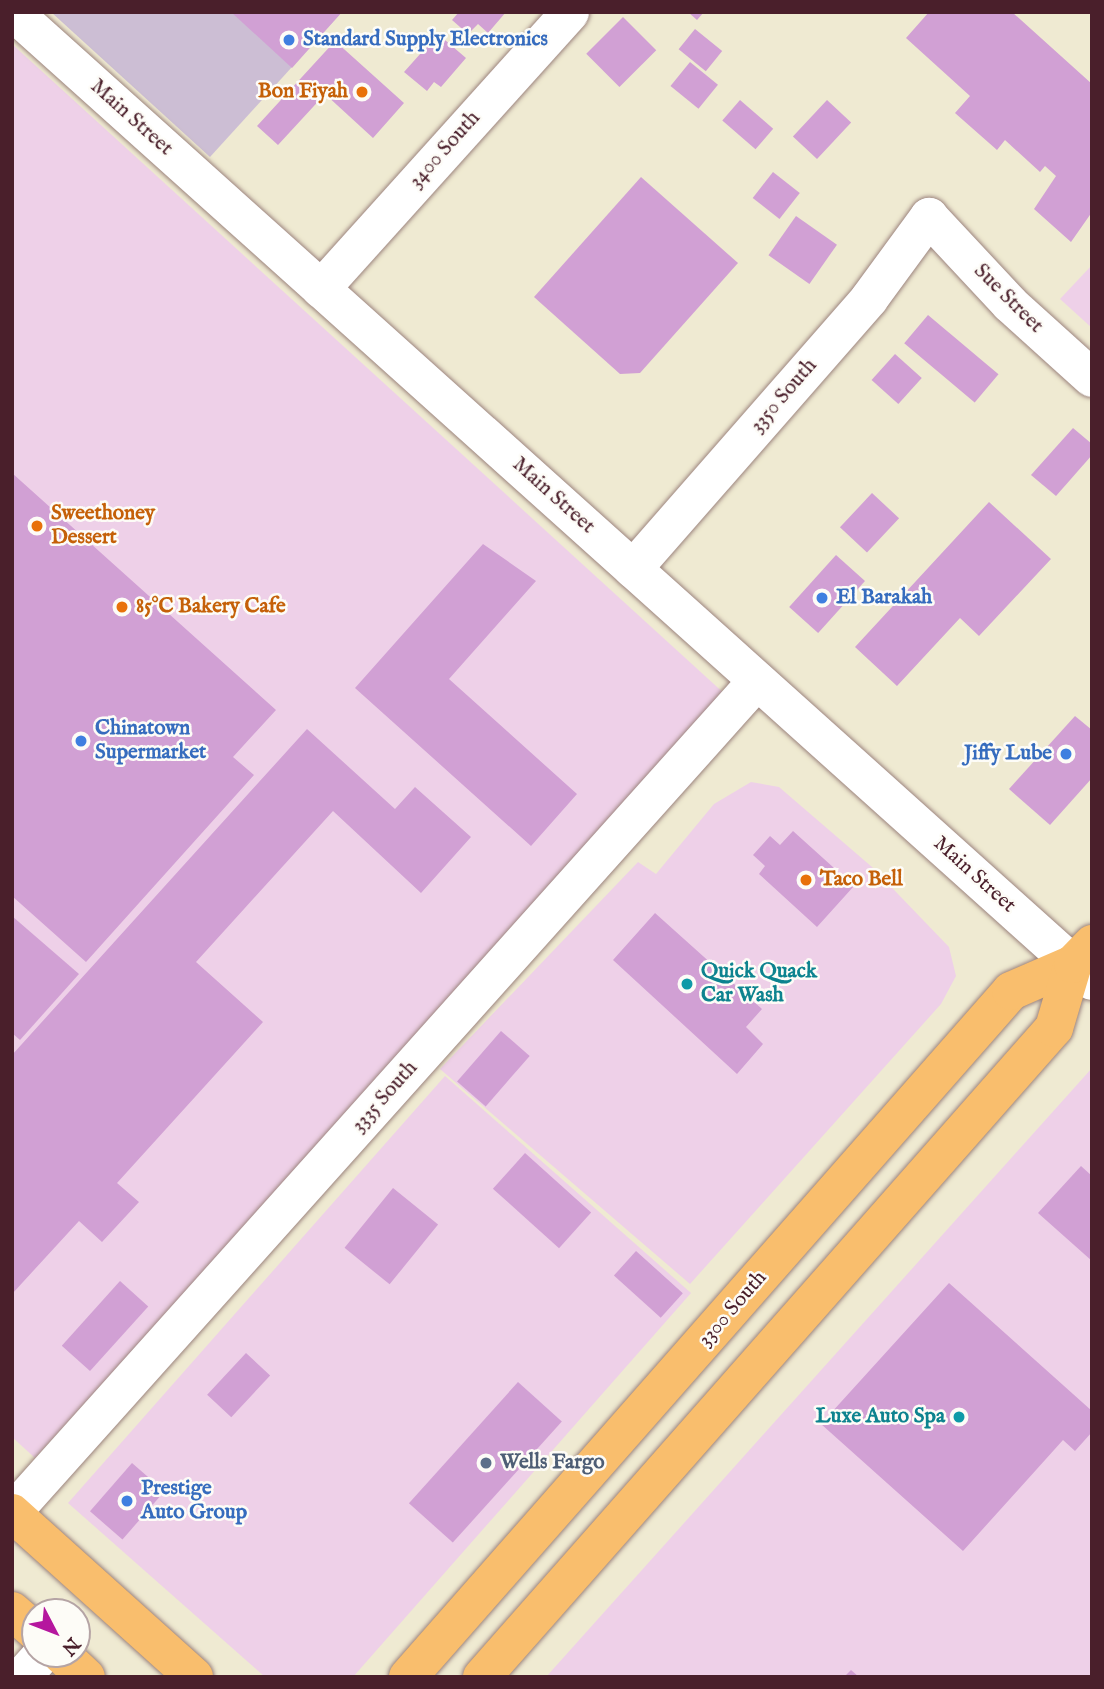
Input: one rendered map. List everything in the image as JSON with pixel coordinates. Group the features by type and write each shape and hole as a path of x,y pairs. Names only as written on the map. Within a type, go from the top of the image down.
{"main road":[{"name":"3300 South","path":"408,1677 1011,990 1086,963"},
{"path":"482,1677 1054,1028 1086,963"},
{"path":"12,1513 194,1677"}],"street":[{"name":"Main Street","path":"13,12 757,681 1086,963"},
{"name":"3400 South","path":"321,289 570,12"},
{"name":"Sue Street","path":"929,217 1010,304 1092,378"},
{"name":"3350 South","path":"633,569 869,299 929,217"},
{"name":"3335 South","path":"12,1513 757,681"}],"shaded area":[{"path":"51,12 342,12 210,157"},
{"path":"12,44 727,696 35,1458 12,1437"},
{"path":"1092,265 1092,328 1060,299"},
{"path":"751,782 779,787 872,867 949,947 956,976 941,1004 690,1284 440,1069 638,862 656,874 714,804"},
{"path":"1092,1068 1092,1677 546,1677"},
{"path":"445,1076 691,1293 353,1677 265,1677 68,1503"}],"building":[{"name":"Standard Supply Electronics","path":"231,12 342,12 292,68"},
{"path":"459,12 506,12 488,33 478,24 468,34 452,20"},
{"path":"688,12 704,12 697,20"},
{"path":"929,12 1012,12 1092,84 1092,212 1071,242 1034,209 1056,176 1045,166 1040,172 1005,140 997,150 955,113 970,96 906,38"},
{"path":"623,17 656,50 619,87 586,54"},
{"path":"695,29 722,51 706,71 679,49"},
{"path":"438,34 466,58 441,87 434,82 427,91 404,72"},
{"path":"335,41 404,103 373,138 325,94 278,145 257,126"},
{"path":"690,62 718,85 698,109 670,86"},
{"path":"740,100 773,129 755,149 722,120"},
{"path":"827,100 851,123 817,159 793,137"},
{"path":"773,172 800,193 779,219 753,198"},
{"path":"641,177 738,263 640,373 620,374 534,297"},
{"path":"796,216 837,245 809,284 768,255"},
{"path":"928,315 998,374 975,402 904,343"},
{"path":"895,354 922,378 898,404 872,380"},
{"path":"1073,428 1092,444 1092,455 1056,496 1031,475"},
{"path":"12,473 276,710 233,757 254,775 86,962 12,896"},
{"path":"872,493 899,518 867,553 840,527"},
{"path":"989,502 1051,559 979,636 960,618 897,686 855,647"},
{"path":"483,544 536,581 449,679 577,794 531,846 355,688"},
{"path":"836,555 865,581 818,633 789,607"},
{"name":"Jiffy Lube","path":"1075,716 1092,730 1092,778 1050,825 1009,789"},
{"path":"307,729 395,809 415,787 471,837 421,893 333,811 196,962 263,1022 117,1183 139,1202 102,1242 79,1221 12,1294 12,1055"},
{"name":"Taco Bell","path":"793,831 854,886 817,927 759,874 765,866 753,855 770,836 780,845"},
{"name":"Quick Quack Car Wash","path":"655,913 762,1009 746,1027 763,1044 737,1074 613,960"},
{"path":"12,916 79,974 20,1040 12,1033"},
{"path":"501,1031 530,1056 486,1106 457,1082"},
{"path":"525,1153 591,1213 559,1248 493,1189"},
{"path":"1081,1166 1092,1176 1092,1261 1038,1213"},
{"path":"393,1188 438,1225 390,1284 345,1248"},
{"path":"636,1251 683,1293 661,1318 614,1276"},
{"path":"120,1281 148,1306 90,1371 62,1346"},
{"name":"Luxe Auto Spa","path":"949,1283 1092,1411 1092,1432 1075,1451 1063,1440 963,1551 821,1424"},
{"path":"246,1353 270,1376 231,1417 207,1395"},
{"name":"Wells Fargo","path":"518,1382 562,1421 453,1543 409,1503"},
{"name":"Prestige Auto Group","path":"132,1463 164,1491 122,1540 90,1511"},
{"path":"851,1670 859,1677 844,1677"}],"place":[{"name":"Standard Supply Electronics","path":"289,40"},
{"name":"Bon Fiyah","path":"362,92"},
{"name":"Sweethoney Dessert","path":"37,526"},
{"name":"El Barakah","path":"822,598"},
{"name":"85°C Bakery Cafe","path":"122,607"},
{"name":"Chinatown Supermarket","path":"81,741"},
{"name":"Jiffy Lube","path":"1066,754"},
{"name":"Taco Bell","path":"806,880"},
{"name":"Quick Quack Car Wash","path":"687,984"},
{"name":"Luxe Auto Spa","path":"959,1417"},
{"name":"Wells Fargo","path":"486,1463"},
{"name":"Prestige Auto Group","path":"127,1501"}]}
